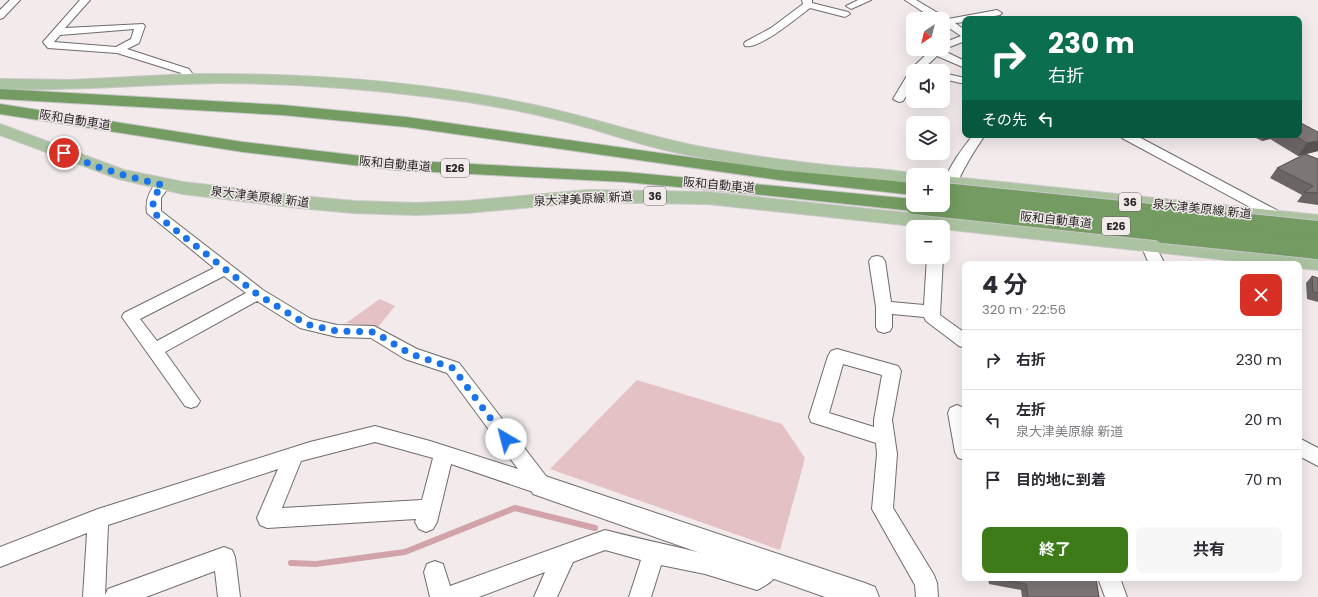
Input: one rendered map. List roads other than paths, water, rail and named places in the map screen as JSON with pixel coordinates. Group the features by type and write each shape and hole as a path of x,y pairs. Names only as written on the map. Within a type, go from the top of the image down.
{"highway":[{"name":"阪和自動車道","path":"0,94 282,110 406,122 771,174 906,188"},
{"name":"阪和自動車道","path":"0,109 243,147 395,165 625,177 764,189 906,204"},
{"name":"阪和自動車道","path":"950,186 1318,230"},
{"name":"阪和自動車道","path":"950,209 1318,248"}],"main road":[{"path":"0,84 56,85 240,78 320,81 446,94 532,109 671,146 719,156 769,164 906,178"},
{"name":"泉大津美原線 新道","path":"0,129 54,148 90,165 163,185 299,202 354,207 444,208 588,196 708,198 906,220"},
{"name":"泉大津美原線 新道","path":"950,186 1318,220"},
{"name":"泉大津美原線 新道","path":"950,225 1299,261"},
{"name":"泉大津美原線 新道","path":"1302,261 1318,263"}],"street":[{"path":"0,16 15,0"},
{"path":"85,0 48,42 52,46 118,50 185,71 190,79"},
{"path":"851,3 866,0"},
{"path":"910,0 930,12"},
{"path":"749,44 775,30 807,3 845,14"},
{"path":"974,16 997,13"},
{"path":"950,19 962,18"},
{"path":"950,24 962,32"},
{"path":"58,32 140,26 135,41 118,50"},
{"path":"950,44 962,39"},
{"path":"924,64 932,56"},
{"path":"950,56 962,64"},
{"path":"950,78 962,81"},
{"path":"898,99 906,87"},
{"path":"950,179 977,138"},
{"path":"1132,138 1318,237"},
{"path":"163,185 158,191 152,205 154,213 257,294 306,324 337,331 374,332 411,354 453,368 542,486"},
{"path":"1148,245 1156,261"},
{"path":"877,261 884,307 884,327"},
{"path":"935,264 932,317 962,340"},
{"path":"190,401 130,317 224,269"},
{"path":"155,350 257,294"},
{"path":"884,307 932,312"},
{"path":"885,438 818,417 837,356 892,371 883,420 887,454 882,509 926,583 928,597"},
{"path":"957,413 962,437"},
{"path":"0,557 98,519 294,455 375,434 444,454 542,486 865,597"},
{"path":"1302,448 1318,458"},
{"path":"294,455 267,518 428,516 444,454"},
{"path":"94,597 98,519"},
{"path":"449,597 605,540 654,553 705,562 757,579 772,566"},
{"path":"640,597 654,553"},
{"path":"545,597 566,554"},
{"path":"116,597 224,557 229,597"},
{"path":"435,572 441,597"},
{"path":"1110,581 1116,597"}],"waterway":[{"path":"291,563 316,564 405,552 515,508 595,528"}]}
